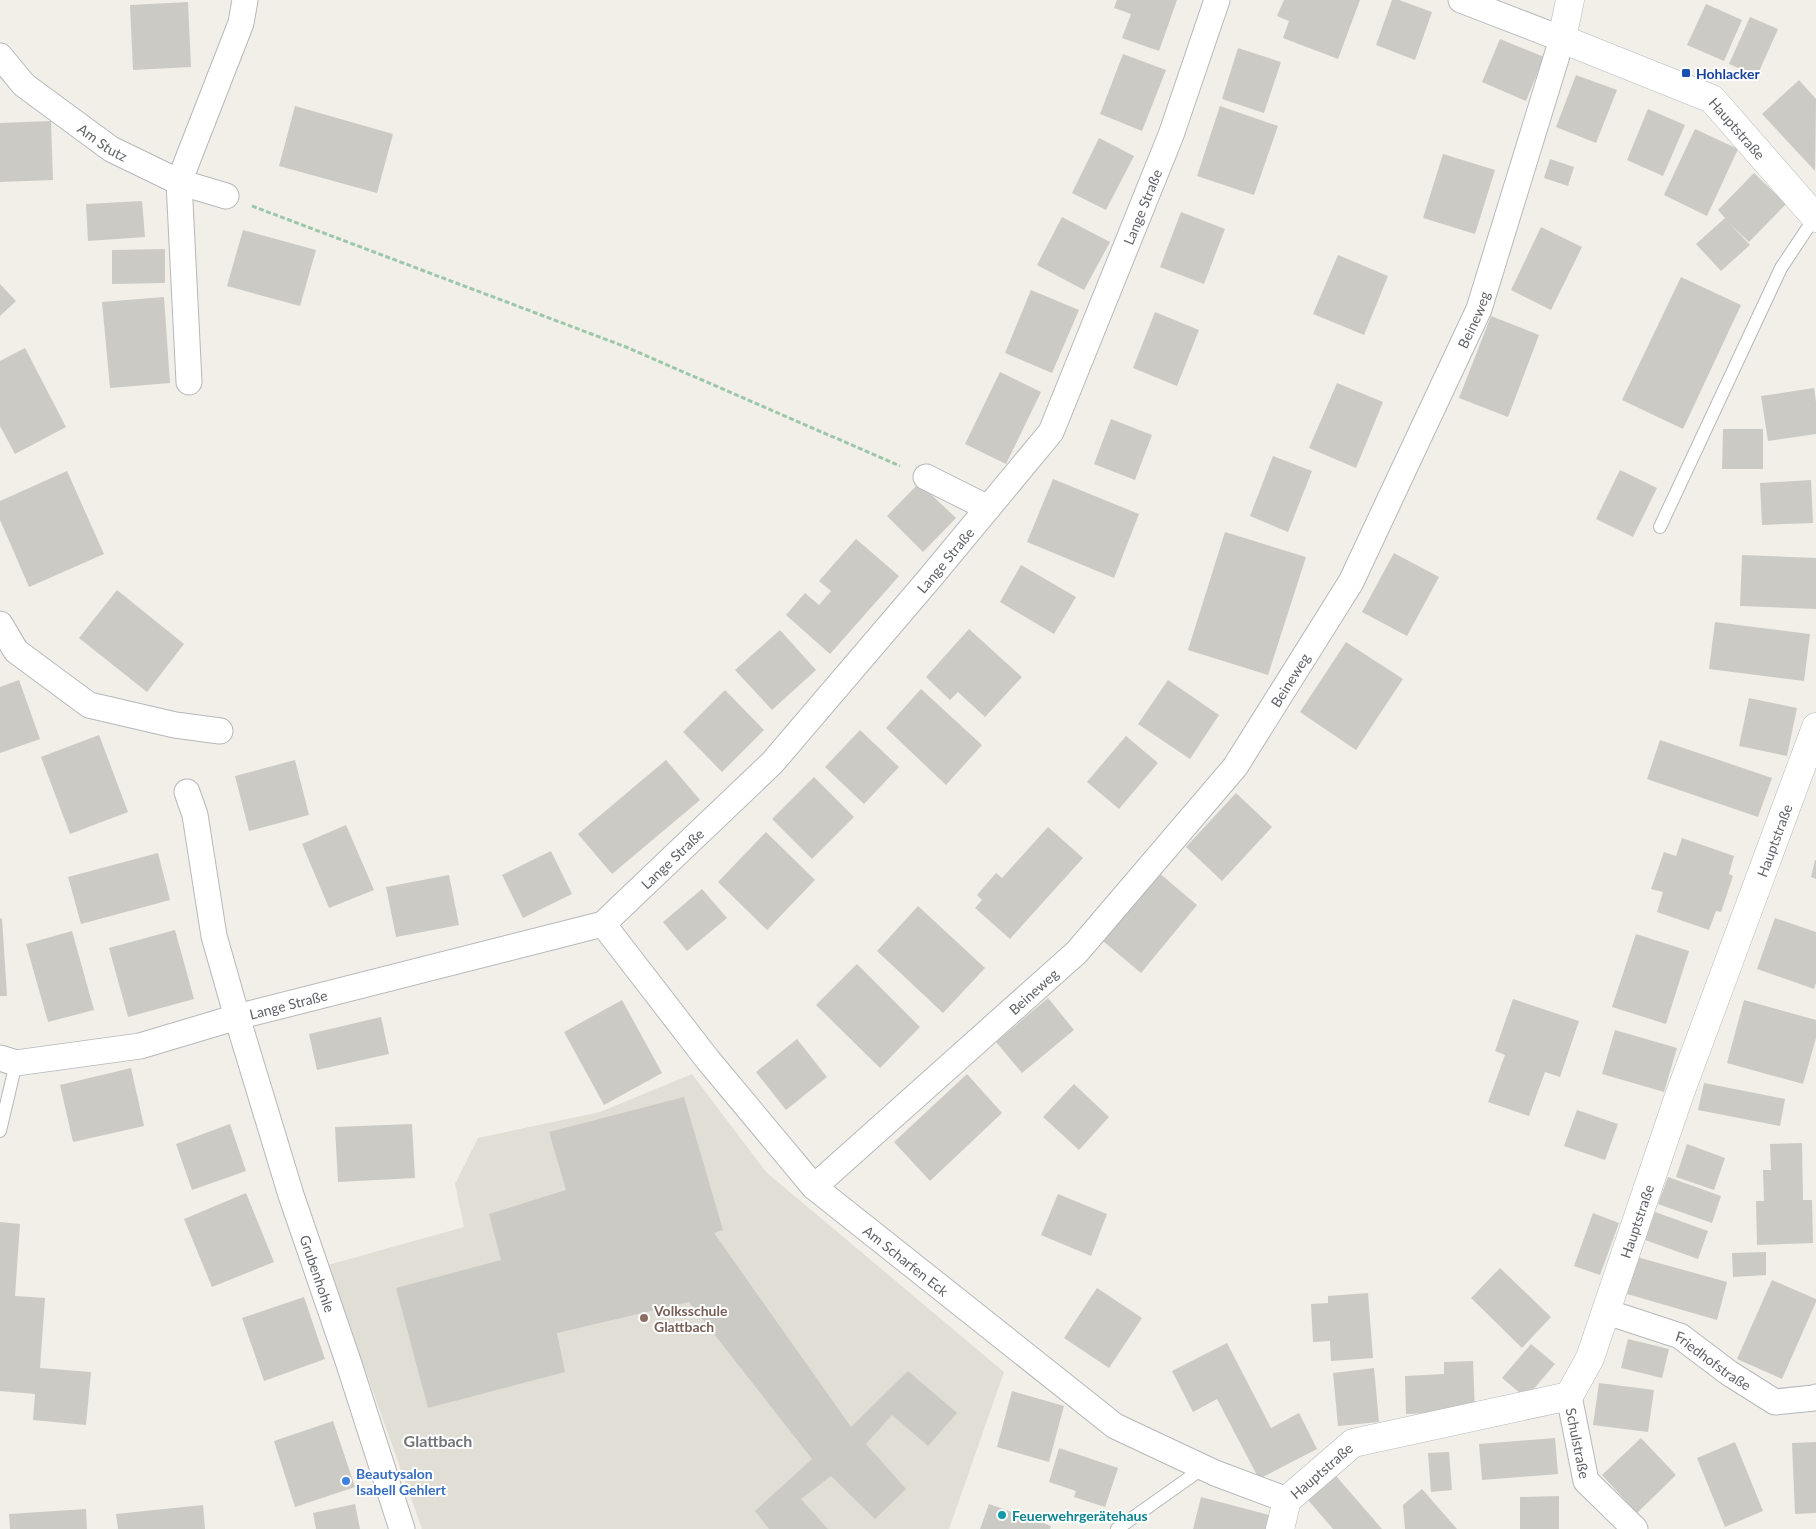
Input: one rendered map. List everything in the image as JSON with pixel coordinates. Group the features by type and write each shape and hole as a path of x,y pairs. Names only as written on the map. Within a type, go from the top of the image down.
{"street":[{"path":"189,382 179,182 241,24 245,0"},
{"name":"Lange Straße","path":"8,1061 140,1046 237,1017 603,924 772,763 1052,432 1170,135 1218,0"},
{"path":"1461,0 1562,39 1570,0"},
{"name":"Hauptstraße","path":"1562,39 1712,99 1816,217"},
{"name":"Beineweg","path":"814,1187 1077,952 1235,766 1351,582 1479,309 1562,39"},
{"name":"Am Stutz","path":"0,56 24,85 111,149 179,182 226,196"},
{"path":"926,477 988,508"},
{"path":"0,624 16,651 89,705 175,725 220,731"},
{"name":"Hauptstraße","path":"1280,1529 1287,1500 1353,1443 1569,1396 1590,1358 1607,1312 1679,1096 1816,727"},
{"name":"Lange Straße","path":"187,792 195,815 214,936 237,1017"},
{"name":"Am Scharfen Eck","path":"603,924 708,1060 814,1187 1115,1426 1202,1468 1287,1500"},
{"name":"Grubenhohle","path":"237,1017 292,1195 402,1529"},
{"name":"Friedhofstraße","path":"1607,1312 1680,1336 1729,1373 1774,1402 1816,1397"},
{"name":"Schulstraße","path":"1569,1396 1586,1481 1635,1529"}],"lane":[{"path":"1660,527 1781,268 1816,217"},
{"path":"0,1131 8,1061"},
{"path":"1117,1529 1202,1468"}],"path":[{"path":"226,196 626,347 926,477"}],"shaded area":[{"name":"Volksschule Glattbach","path":"692,1074 766,1172 1004,1372 949,1529 422,1529 328,1265 464,1227 455,1184 478,1138 600,1112"}],"building":[{"path":"1117,0 1177,0 1159,51 1122,38 1131,14 1114,8"},
{"path":"1284,0 1360,0 1338,59 1283,38 1289,21 1277,16"},
{"path":"1392,0 1399,0 1432,12 1415,60 1376,45"},
{"path":"188,2 191,67 133,70 130,5"},
{"path":"1706,4 1742,20 1724,61 1687,45"},
{"path":"1750,17 1778,29 1757,76 1729,64"},
{"path":"1500,39 1544,57 1526,101 1482,82"},
{"path":"1238,48 1281,62 1264,113 1222,99"},
{"path":"1123,54 1166,70 1142,131 1100,114"},
{"path":"1576,75 1617,90 1596,143 1556,127"},
{"path":"1799,80 1816,99 1815,171 1762,114"},
{"path":"295,106 393,134 377,193 279,166"},
{"path":"1220,106 1278,126 1254,195 1197,176"},
{"path":"1648,109 1685,125 1663,176 1627,160"},
{"path":"51,121 53,180 0,182 0,123"},
{"path":"1695,129 1738,149 1707,216 1664,195"},
{"path":"1099,138 1134,156 1106,210 1072,193"},
{"path":"1443,154 1495,170 1475,234 1423,218"},
{"path":"1550,159 1574,167 1568,186 1544,178"},
{"path":"1754,173 1786,204 1749,242 1729,223 1750,245 1721,271 1696,244 1725,218 1718,210"},
{"path":"142,201 145,237 88,241 86,204"},
{"path":"1181,212 1225,229 1204,284 1160,267"},
{"path":"1062,217 1110,242 1084,290 1037,265"},
{"path":"1541,227 1582,247 1551,310 1511,290"},
{"path":"243,230 316,250 300,306 227,286"},
{"path":"165,249 165,283 112,284 112,250"},
{"path":"1338,255 1388,276 1364,335 1313,314"},
{"path":"1681,277 1741,305 1683,429 1622,400"},
{"path":"0,284 16,301 0,316"},
{"path":"1031,290 1079,310 1052,373 1005,353"},
{"path":"164,297 170,383 110,388 102,302"},
{"path":"1155,312 1199,330 1177,386 1133,368"},
{"path":"1491,316 1539,335 1508,417 1459,398"},
{"path":"25,348 66,427 15,454 0,426 0,361"},
{"path":"1000,372 1041,392 1006,464 965,444"},
{"path":"1337,383 1383,402 1356,468 1309,448"},
{"path":"1814,388 1816,434 1768,441 1761,396"},
{"path":"1111,419 1152,435 1135,480 1094,464"},
{"path":"1723,429 1763,429 1763,469 1722,469"},
{"path":"1273,456 1312,471 1288,532 1250,516"},
{"path":"1620,470 1657,488 1633,537 1596,519"},
{"path":"67,471 104,554 29,587 0,520 0,501"},
{"path":"1053,479 1139,514 1114,578 1027,542"},
{"path":"1811,480 1813,523 1762,525 1760,483"},
{"path":"919,483 956,518 923,552 887,516"},
{"path":"1225,532 1306,557 1268,675 1188,650"},
{"path":"856,539 899,576 830,654 786,615 805,593 819,605 831,591 819,581"},
{"path":"1394,553 1439,577 1407,636 1362,612"},
{"path":"1742,555 1816,558 1816,609 1740,606"},
{"path":"1021,565 1076,597 1054,634 1000,602"},
{"path":"117,590 184,644 147,692 79,638"},
{"path":"1715,622 1810,634 1804,681 1709,669"},
{"path":"969,629 1022,677 985,717 958,692 950,700 926,677"},
{"path":"780,630 816,670 772,710 735,670"},
{"path":"1346,642 1403,679 1356,750 1300,712"},
{"path":"19,680 40,739 0,753 0,687"},
{"path":"1168,680 1219,715 1190,759 1138,724"},
{"path":"921,689 982,745 946,785 886,728"},
{"path":"725,690 764,730 722,772 683,732"},
{"path":"1749,698 1797,708 1787,756 1739,746"},
{"path":"860,730 899,767 864,804 825,767"},
{"path":"99,735 128,812 70,834 41,757"},
{"path":"1126,736 1158,763 1119,809 1087,782"},
{"path":"1660,740 1772,778 1758,817 1647,779"},
{"path":"295,760 309,815 249,831 235,776"},
{"path":"666,760 700,800 612,874 578,834"},
{"path":"814,777 854,817 812,859 772,819"},
{"path":"1236,793 1272,827 1222,881 1186,847"},
{"path":"346,825 374,890 329,908 302,844"},
{"path":"1048,827 1083,858 1010,939 975,908 982,900 977,895 996,873 1002,878"},
{"path":"766,832 815,880 767,930 718,882"},
{"path":"1682,838 1734,856 1729,874 1733,876 1721,912 1716,911 1709,930 1657,912 1663,892 1651,889 1664,852 1676,856"},
{"path":"551,851 572,894 523,918 502,875"},
{"path":"158,853 170,900 81,924 68,877"},
{"path":"1816,860 1816,879 1811,877"},
{"path":"1159,873 1197,905 1141,973 1103,941"},
{"path":"449,875 459,925 396,937 386,887"},
{"path":"702,889 727,918 687,951 663,922"},
{"path":"918,906 985,968 943,1013 877,951"},
{"path":"2,918 7,996 0,996 0,919"},
{"path":"1775,918 1816,932 1816,983 1814,989 1757,969"},
{"path":"175,930 194,999 128,1017 109,948"},
{"path":"72,931 94,1010 48,1022 26,944"},
{"path":"1636,934 1689,951 1666,1024 1612,1007"},
{"path":"857,964 920,1027 880,1068 816,1005"},
{"path":"1048,998 1074,1030 1022,1073 996,1042"},
{"path":"1513,999 1579,1021 1560,1077 1545,1072 1529,1116 1488,1102 1505,1055 1495,1051"},
{"path":"622,1000 662,1073 604,1105 564,1032"},
{"path":"1744,1000 1816,1020 1816,1038 1803,1084 1727,1063"},
{"path":"381,1017 389,1054 317,1070 309,1034"},
{"path":"1615,1030 1677,1048 1664,1092 1602,1074"},
{"path":"797,1039 827,1077 786,1110 756,1072"},
{"path":"131,1068 144,1126 73,1142 60,1085"},
{"path":"967,1074 1002,1113 930,1181 894,1142"},
{"path":"1704,1083 1785,1099 1780,1126 1698,1110"},
{"path":"1074,1084 1109,1117 1079,1150 1043,1117"},
{"path":"684,1097 723,1230 714,1233 851,1427 908,1371 957,1413 928,1446 892,1415 866,1444 906,1489 875,1519 831,1476 801,1499 828,1529 769,1529 755,1511 812,1459 689,1302 557,1333 565,1372 428,1408 396,1288 501,1260 489,1214 566,1190 549,1132"},
{"path":"1577,1110 1618,1124 1605,1160 1564,1146"},
{"path":"230,1124 246,1171 192,1190 176,1144"},
{"path":"412,1124 415,1178 338,1182 335,1127"},
{"path":"1802,1143 1803,1200 1812,1200 1813,1243 1757,1245 1756,1201 1764,1201 1763,1170 1771,1170 1770,1144"},
{"path":"1687,1144 1725,1158 1714,1190 1676,1177"},
{"path":"1668,1177 1721,1196 1712,1223 1658,1204"},
{"path":"246,1193 274,1262 212,1287 184,1219"},
{"path":"1058,1194 1107,1214 1091,1256 1041,1235"},
{"path":"1655,1212 1708,1231 1698,1259 1645,1240"},
{"path":"1593,1213 1619,1223 1600,1275 1574,1266"},
{"path":"0,1222 20,1224 15,1296 45,1298 40,1368 91,1372 86,1425 33,1420 35,1394 0,1391"},
{"path":"1766,1252 1766,1275 1733,1277 1732,1253"},
{"path":"1637,1257 1727,1282 1717,1320 1627,1294"},
{"path":"1500,1268 1551,1317 1522,1348 1471,1298"},
{"path":"1772,1280 1816,1299 1782,1379 1737,1359"},
{"path":"1097,1288 1142,1318 1109,1368 1064,1338"},
{"path":"1368,1293 1373,1358 1331,1361 1330,1341 1313,1342 1311,1304 1328,1303 1328,1296"},
{"path":"304,1297 325,1359 264,1381 242,1318"},
{"path":"1628,1339 1669,1349 1662,1378 1621,1368"},
{"path":"1227,1343 1271,1428 1299,1413 1317,1449 1259,1479 1217,1399 1193,1412 1172,1371"},
{"path":"1531,1344 1555,1364 1526,1398 1502,1378"},
{"path":"1473,1361 1475,1411 1406,1414 1405,1376 1444,1374 1444,1362"},
{"path":"1374,1368 1379,1422 1338,1426 1333,1373"},
{"path":"1599,1383 1654,1390 1648,1432 1593,1425"},
{"path":"1012,1391 1064,1406 1049,1462 997,1447"},
{"path":"333,1421 355,1487 295,1507 274,1441"},
{"path":"1555,1438 1558,1474 1482,1480 1479,1444"},
{"path":"1641,1438 1676,1475 1637,1513 1602,1475"},
{"path":"1735,1442 1763,1511 1725,1527 1697,1458"},
{"path":"1816,1442 1816,1513 1795,1514 1792,1443"},
{"path":"1059,1448 1118,1468 1105,1507 1074,1497 1076,1491 1049,1482"},
{"path":"1449,1452 1452,1490 1431,1492 1428,1453"},
{"path":"1336,1476 1382,1529 1333,1529 1308,1500"},
{"path":"1422,1489 1457,1529 1405,1529 1403,1505"},
{"path":"1559,1496 1559,1529 1520,1529 1520,1497"},
{"path":"1201,1497 1273,1516 1270,1529 1193,1529"},
{"path":"355,1504 360,1529 316,1529 313,1513"},
{"name":"Feuerwehrgerätehaus","path":"989,1504 1051,1526 1050,1529 980,1529"},
{"path":"203,1505 205,1529 118,1529 116,1514"},
{"path":"86,1509 87,1529 10,1529 9,1514"}],"place":[{"name":"Hohlacker","path":"1686,73"},
{"name":"Volksschule Glattbach","path":"644,1318"},
{"name":"Beautysalon Isabell Gehlert","path":"346,1481"},
{"name":"Feuerwehrgerätehaus","path":"1002,1515"}],"district":[{"name":"Glattbach","path":"438,1440"}]}
